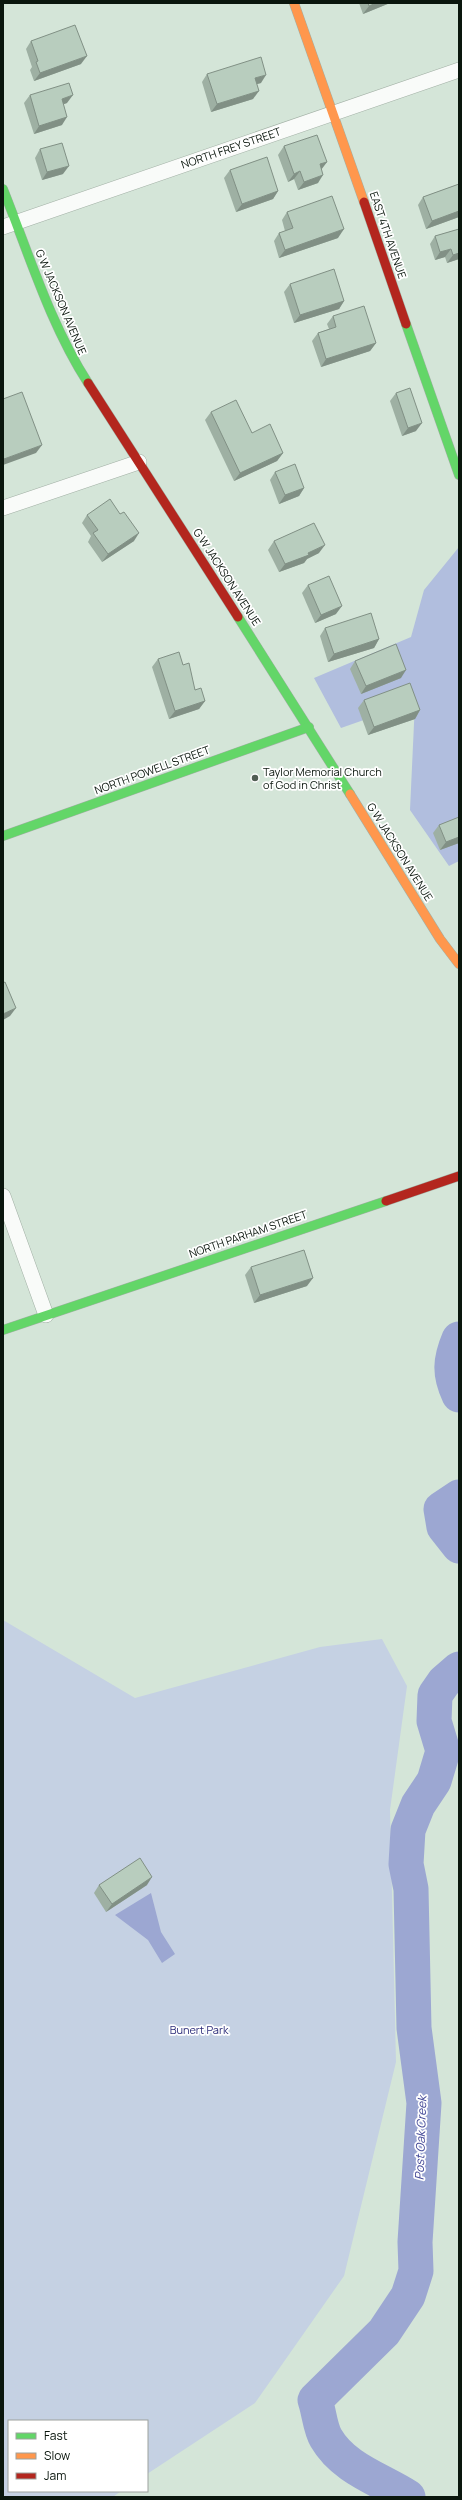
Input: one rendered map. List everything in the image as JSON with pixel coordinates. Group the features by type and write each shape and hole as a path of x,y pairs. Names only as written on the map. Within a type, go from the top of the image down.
{"street":[{"name":"EAST 4TH AVENUE","path":"294,3 459,475"},
{"name":"NORTH FREY STREET","path":"9,225 459,70"},
{"name":"G W JACKSON AVENUE","path":"3,189 9,225 74,362 308,727 440,939 459,964"},
{"path":"3,508 139,462"},
{"name":"NORTH POWELL STREET","path":"3,836 308,727"},
{"name":"NORTH PARHAM STREET","path":"3,1330 459,1176"},
{"path":"3,1196 46,1315"}],"green space":[{"name":"Bunert Park","path":"3,1620 135,1698 320,1647 382,1639 407,1686 390,1810 396,2062 344,2276 255,2403 148,2473 148,2420 8,2420 8,2492 120,2492 113,2497 3,2497"}],"shaded area":[{"path":"459,547 459,861 449,866 410,810 415,702 341,728 314,678 411,637 424,590"},
{"path":"151,1893 161,1932 175,1954 162,1963 148,1940 115,1915"}],"building":[{"path":"368,3 376,3 369,6"},
{"path":"75,25 87,56 40,73 36,62 38,61 31,41"},
{"path":"261,57 266,75 255,78 259,91 217,104 207,74"},
{"path":"69,83 73,95 62,99 67,117 39,126 30,95"},
{"path":"317,135 327,162 320,164 323,175 304,182 300,171 294,174 284,146"},
{"path":"62,143 69,166 47,172 40,149"},
{"path":"267,157 278,191 242,204 230,170"},
{"path":"459,184 459,211 432,221 423,197"},
{"path":"332,196 344,229 285,250 279,233 293,228 287,212"},
{"path":"459,229 459,253 453,255 451,249 440,252 435,236"},
{"path":"334,269 344,301 300,315 290,284"},
{"path":"364,306 376,343 326,359 318,333 336,327 333,316"},
{"path":"410,388 422,423 408,428 396,393"},
{"path":"22,392 42,445 4,459 3,399"},
{"path":"236,400 252,433 270,424 283,453 240,473 211,412"},
{"path":"295,464 304,488 285,495 275,472"},
{"path":"110,499 120,514 124,512 139,533 108,554 93,533 98,530 87,515"},
{"path":"314,523 325,545 308,553 309,555 285,564 274,541"},
{"path":"329,576 342,606 321,615 308,585"},
{"path":"371,613 379,639 334,654 325,628"},
{"path":"396,644 406,670 366,686 355,661"},
{"path":"179,652 183,665 189,663 195,690 201,688 205,701 175,711 158,659"},
{"path":"410,683 420,710 374,727 364,700"},
{"path":"459,817 459,837 446,842 439,825"},
{"path":"5,982 16,1008 3,1014 3,983"},
{"path":"304,1250 313,1278 260,1295 251,1267"},
{"path":"140,1858 152,1877 112,1904 99,1885"}],"waterway":[{"name":"Post Oak Creek","path":"459,1339 452,1360 452,1374 459,1395"},
{"name":"Post Oak Creek","path":"459,1497 441,1509 444,1527 459,1546"},
{"name":"Post Oak Creek","path":"408,2497 352,2466 342,2458 324,2434 315,2400 384,2332 408,2296 416,2271 415,2242 424,2103 414,2028 411,1889 406,1864 408,1830 418,1805 434,1781 443,1751 434,1721 435,1695 444,1682 459,1669"}],"traffic: fast":[{"path":"3,189 51,313 62,337 88,383"},
{"path":"406,324 459,475"},
{"path":"238,617 350,794"},
{"path":"3,836 309,727"},
{"path":"3,1330 386,1201"}],"traffic: slow":[{"path":"294,3 364,202"},
{"path":"350,794 440,939 459,964"}],"traffic: jam":[{"path":"364,202 406,324"},
{"path":"88,383 238,617"},
{"path":"386,1201 459,1176"}],"place":[{"name":"Taylor Memorial Church of God in Christ","path":"255,778"}]}
